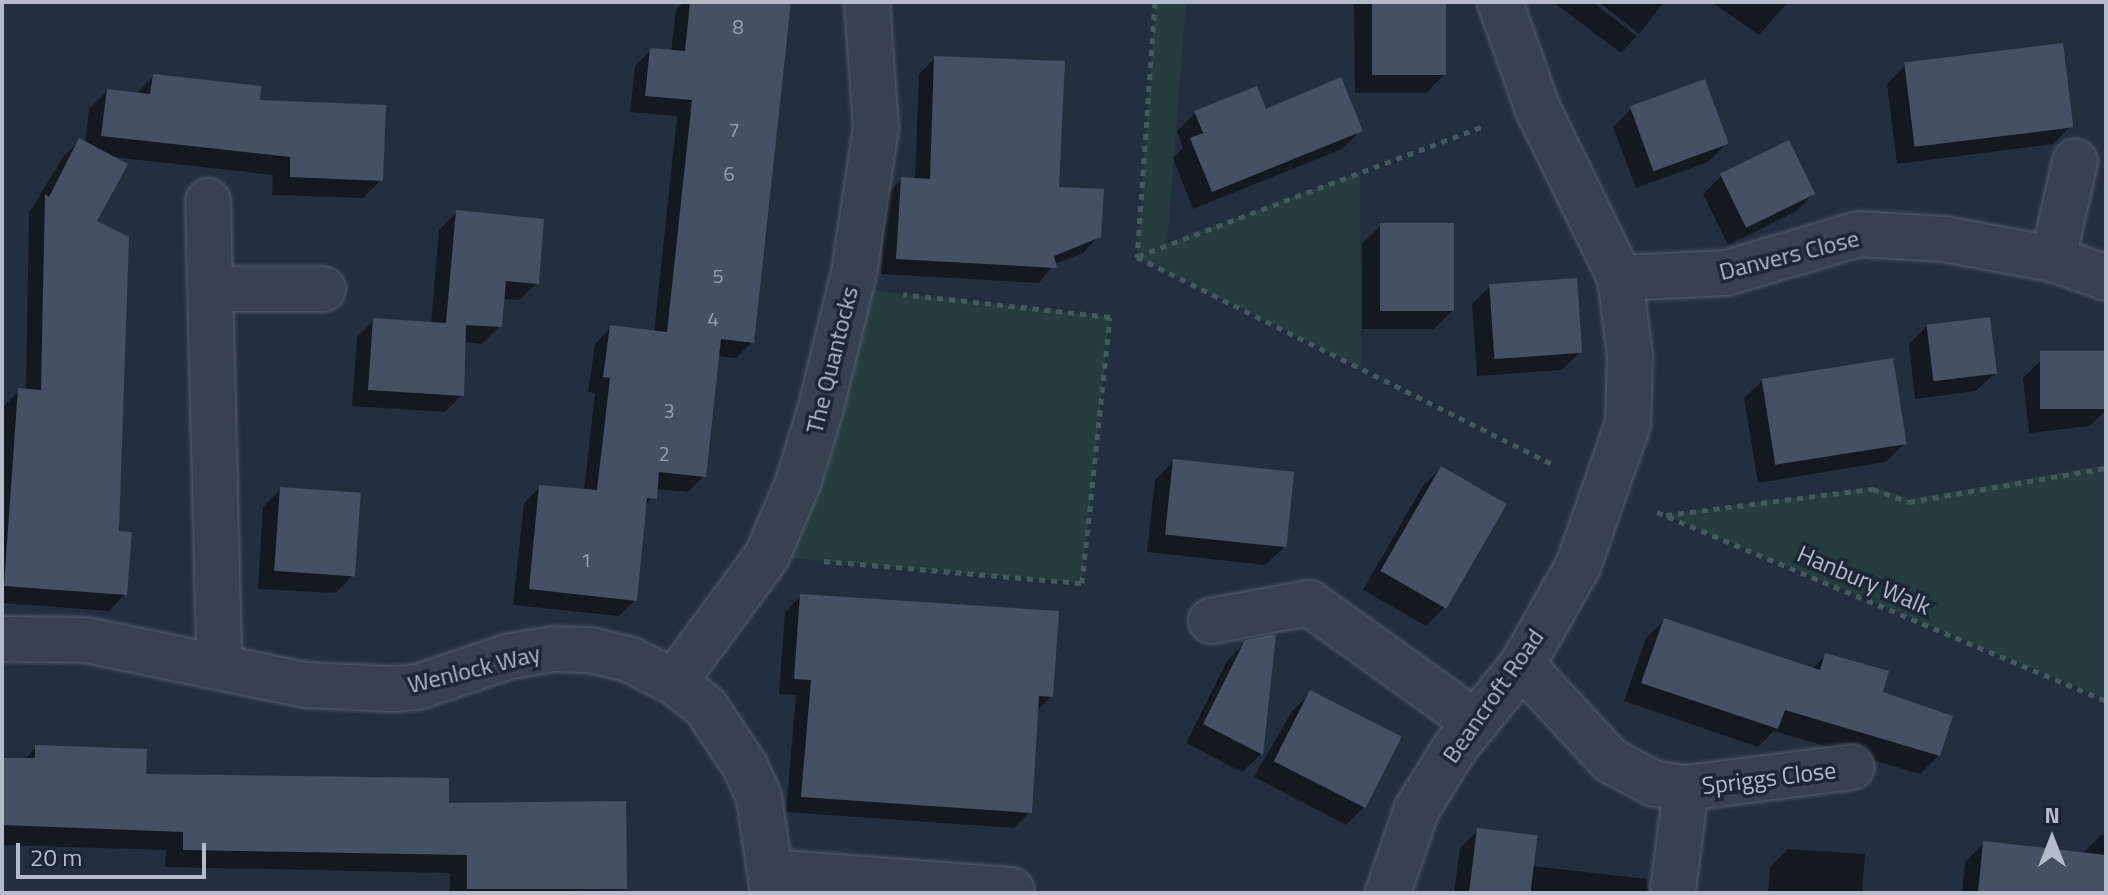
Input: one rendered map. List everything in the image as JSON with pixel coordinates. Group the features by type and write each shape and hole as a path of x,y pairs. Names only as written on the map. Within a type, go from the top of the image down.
{"street":[{"name":"The Quantocks","path":"674,682 767,556 798,483 851,288 876,128 867,2"},
{"name":"Beancroft Road","path":"1388,893 1417,809 1475,722 1522,665 1578,566 1608,492 1628,424 1630,356 1620,278 1537,107 1500,2"},
{"path":"2053,259 2075,161"},
{"path":"208,201 219,665"},
{"name":"Danvers Close","path":"1620,278 1726,273 1859,234 1944,239 2053,259 2106,278"},
{"path":"212,289 323,289"},
{"path":"1211,621 1309,603 1475,722"},
{"name":"Wenlock Way","path":"2,639 86,640 305,685 393,689 418,687 510,656 591,650 631,660 674,682 705,706 745,766 759,798 773,882"},
{"name":"Spriggs Close","path":"1522,665 1611,761 1655,784 1686,788 1852,767"},
{"name":"Spriggs Close","path":"1673,890 1686,788"},
{"path":"773,882 1011,890"}],"path":[{"path":"1155,2 1137,257 1537,107"},
{"name":"Hanbury Walk","path":"1137,257 1608,492 2106,701"},
{"path":"767,556 1082,583 1110,317 851,288"},
{"path":"1665,515 1873,489 1909,502 2106,468"}],"green space":[{"path":"1155,2 1186,2 1167,244 1360,172 1361,368 1137,257"},
{"path":"851,288 1110,317 1082,583 767,556"},
{"path":"2106,465 2106,699 1665,515 1873,487 1910,499"}],"building":[{"path":"690,2 791,2 754,343 721,339 706,477 659,472 657,499 647,498 637,601 529,589 539,485 597,490 610,378 603,377 610,325 667,332 692,100 645,96 650,48 685,51"},
{"path":"1372,2 1446,2 1446,75 1372,75"},
{"path":"2063,43 2073,127 1915,147 1904,62"},
{"path":"934,56 1065,61 1059,187 1104,189 1101,237 1054,256 1057,268 896,259 901,177 930,179"},
{"path":"153,74 261,86 260,100 386,105 383,181 290,177 290,157 101,136 107,89 150,94"},
{"path":"1341,77 1363,131 1212,192 1190,138 1203,133 1194,111 1257,86 1266,109"},
{"path":"1705,79 1729,144 1653,171 1630,106"},
{"path":"79,138 128,164 97,221 129,237 119,531 132,532 127,595 4,586 18,388 41,390 45,194 49,197"},
{"path":"1789,140 1815,194 1746,228 1720,174"},
{"path":"456,210 544,219 539,284 506,281 502,327 466,325 464,396 368,390 373,318 446,323"},
{"path":"1380,223 1454,223 1454,311 1380,311"},
{"path":"1577,278 1582,353 1494,359 1489,284"},
{"path":"1990,317 1997,374 1933,381 1926,325"},
{"path":"2040,351 2106,351 2106,409 2040,409"},
{"path":"1893,358 1907,444 1775,465 1762,379"},
{"path":"1173,459 1294,472 1286,547 1165,535"},
{"path":"1441,466 1507,504 1446,609 1380,571"},
{"path":"280,487 361,493 355,576 274,571"},
{"path":"800,594 1059,611 1053,697 1039,696 1032,813 801,797 811,680 794,679"},
{"path":"1664,618 1820,670 1825,653 1889,671 1883,692 1953,716 1940,756 1785,710 1778,729 1641,683"},
{"path":"1276,634 1263,755 1203,724 1245,640"},
{"path":"1310,690 1402,737 1365,808 1274,761"},
{"path":"35,745 147,749 146,774 449,778 449,803 626,801 627,889 467,889 467,855 183,850 183,832 2,825 2,758 35,758"},
{"path":"1477,828 1538,835 1530,893 1469,893"},
{"path":"1983,841 2106,855 2106,893 1978,893"}]}
